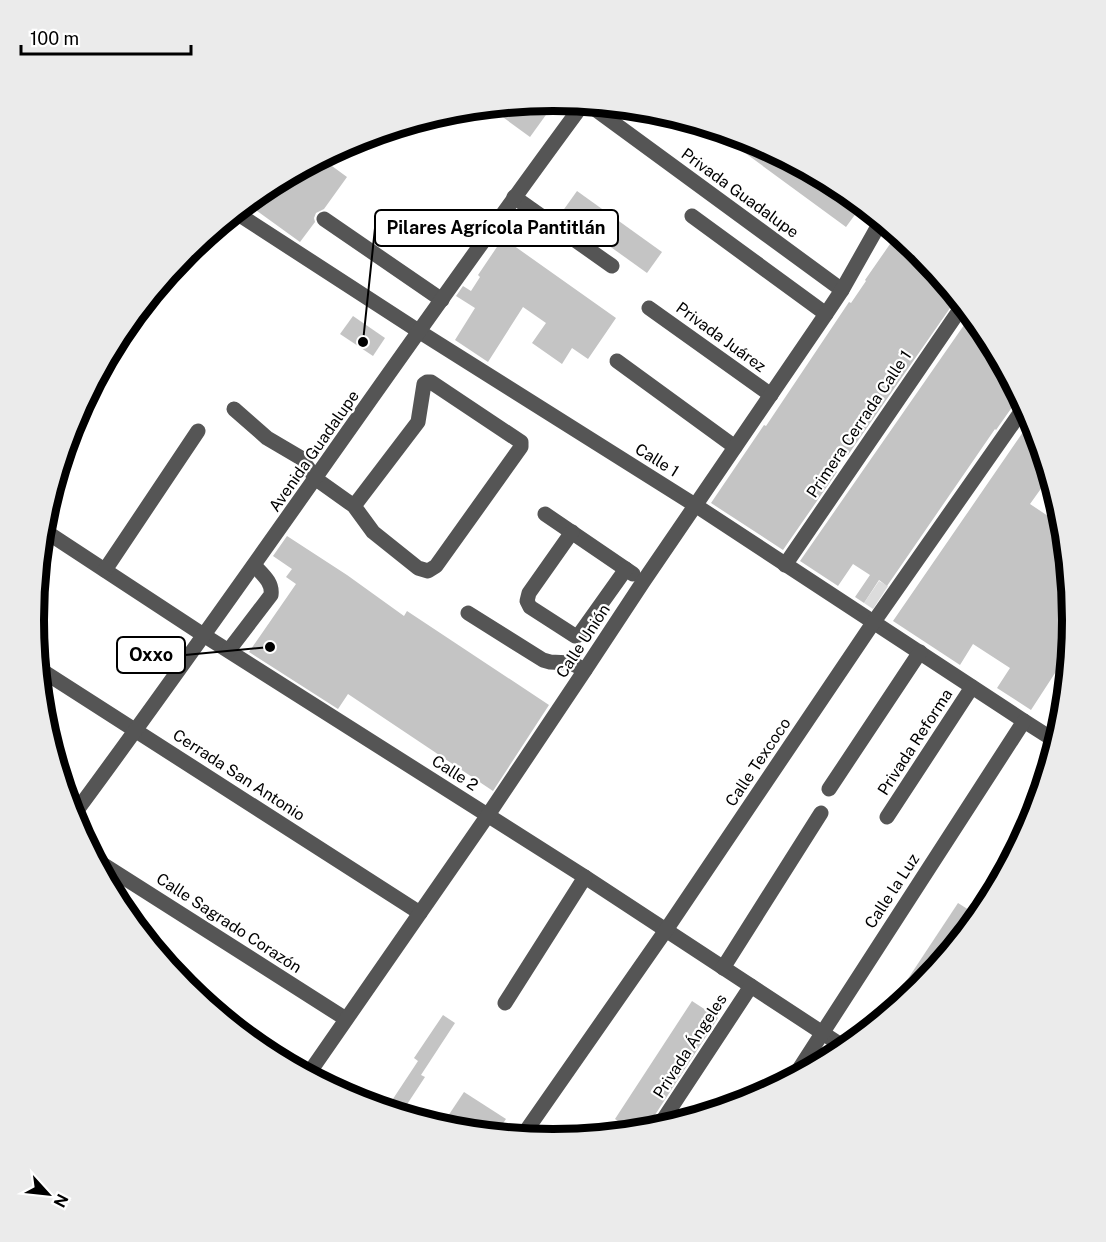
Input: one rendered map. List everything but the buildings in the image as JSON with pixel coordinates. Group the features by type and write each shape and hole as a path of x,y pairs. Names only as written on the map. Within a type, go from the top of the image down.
{"street":[{"name":"Avenida Guadalupe","path":"79,808 205,636 514,197 577,112"},
{"name":"Privada Guadalupe","path":"602,114 842,290"},
{"path":"514,197 612,266"},
{"path":"692,216 826,314"},
{"name":"Calle 1","path":"243,217 695,505 1049,737"},
{"path":"324,219 442,300"},
{"name":"Calle Unión","path":"312,1069 488,815 643,582 826,314 877,228"},
{"name":"Privada Juárez","path":"650,308 771,395"},
{"name":"Primera Cerrada Calle 1","path":"785,565 958,312"},
{"path":"617,361 735,447"},
{"path":"234,409 267,438 301,458 316,479 354,506 373,532 418,568 428,571 436,566 449,548 521,447 521,442 431,382 427,382 424,384 418,422 354,506"},
{"name":"Calle Texcoco","path":"527,1129 666,930 873,623 1019,415"},
{"path":"105,570 198,431"},
{"path":"545,514 643,582"},
{"path":"572,532 530,593 527,600 530,607 575,636 579,635 626,569"},
{"name":"Calle 2","path":"51,536 585,877 838,1043"},
{"path":"229,650 271,595 270,583 254,565"},
{"path":"468,613 543,660 571,663 585,670"},
{"path":"829,789 920,652"},
{"name":"Cerrada San Antonio","path":"47,674 420,913"},
{"name":"Privada Reforma","path":"887,818 972,687"},
{"name":"Calle la Luz","path":"801,1066 1024,721"},
{"path":"723,968 822,813"},
{"name":"Calle Sagrado Corazón","path":"107,867 346,1019"},
{"path":"505,1003 585,877"},
{"name":"Privada Ángeles","path":"664,1118 750,986"}],"shaded area":[{"path":"879,581 888,586 873,609 864,603"}],"place":[{"name":"Pilares Agrícola Pantitlán","path":"363,342"},
{"name":"Oxxo","path":"270,647"}]}
